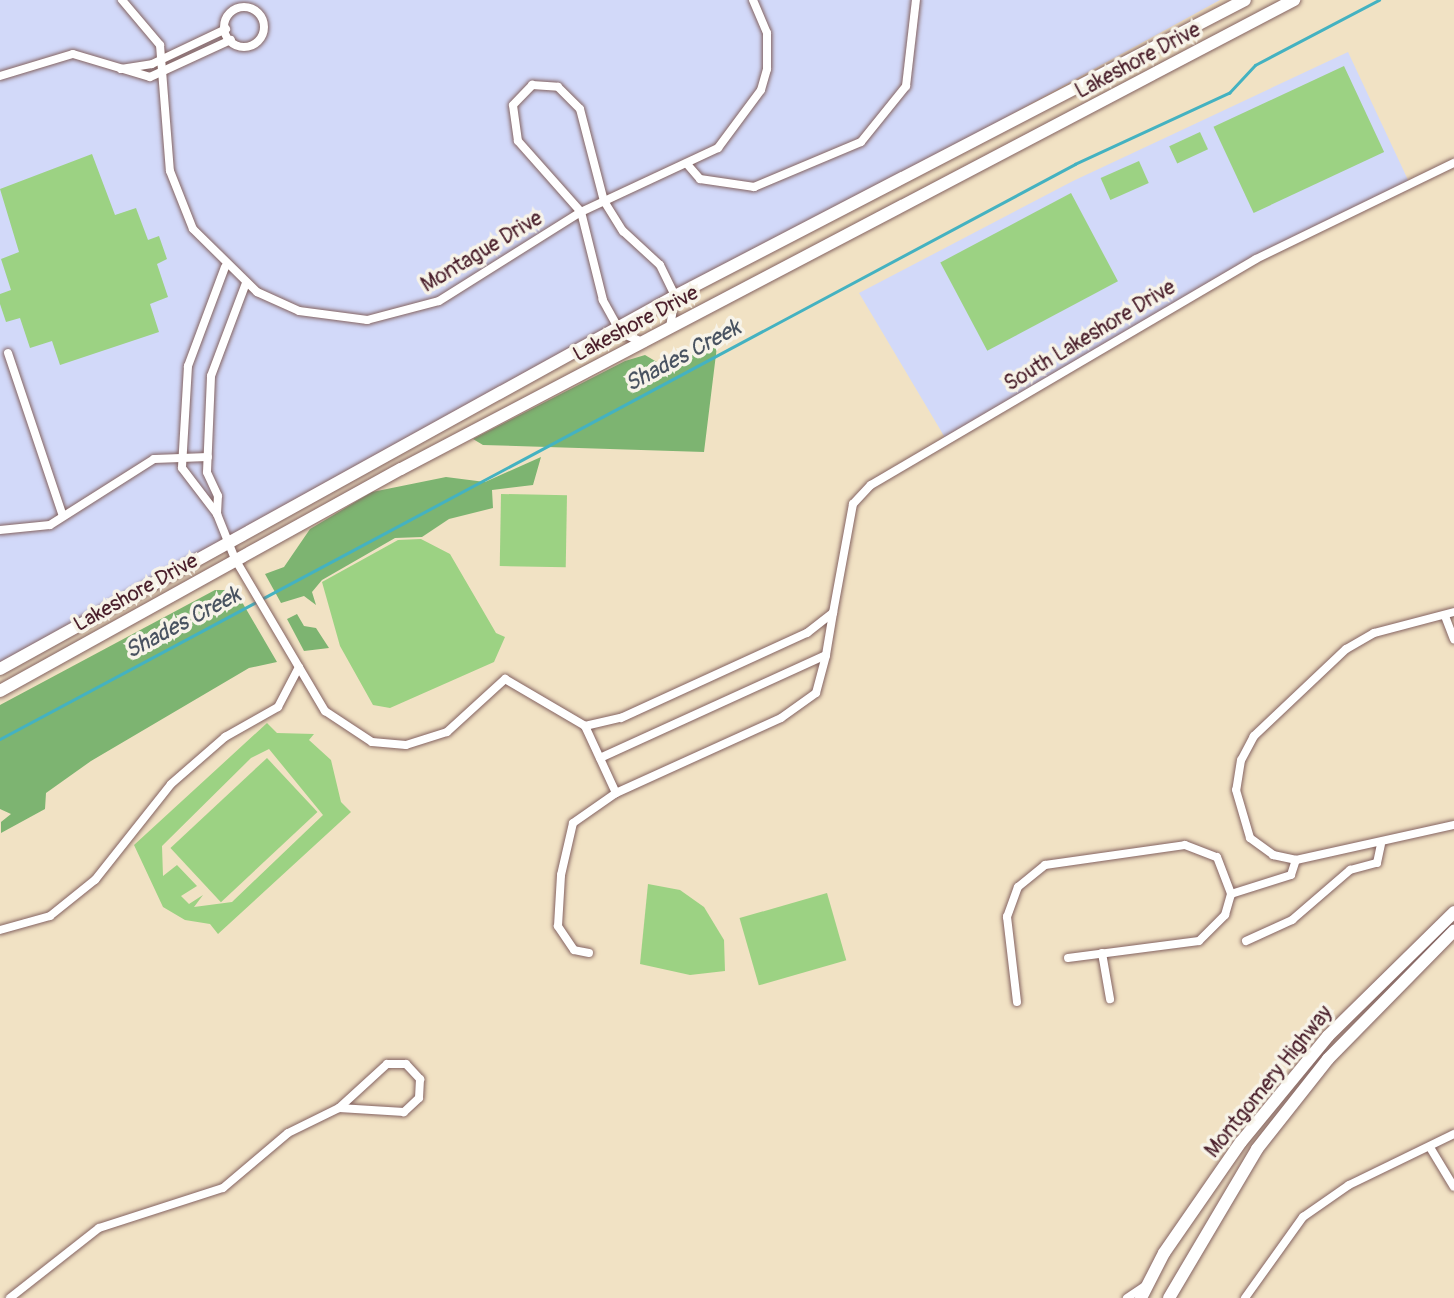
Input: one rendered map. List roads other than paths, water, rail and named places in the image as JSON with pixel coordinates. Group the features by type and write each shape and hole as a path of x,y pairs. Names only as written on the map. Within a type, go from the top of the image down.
{"main road":[{"name":"Lakeshore Drive","path":"0,669 675,296 1245,0"},
{"name":"Lakeshore Drive","path":"0,691 235,559 640,341 1294,0"},
{"name":"Montgomery Highway","path":"1143,1292 1235,1150 1321,1045 1454,912"},
{"name":"Montgomery Highway","path":"1169,1298 1257,1149 1328,1059 1454,931"}],"street":[{"name":"Montague Drive","path":"122,0 152,30 163,60 170,171 193,229 225,267 246,284 318,315 367,320 403,315 439,301 581,212 718,148 761,90 767,33 752,0"},
{"path":"687,164 700,179 754,187 861,142 906,86 916,0"},
{"path":"0,76 73,54 141,77 165,73 231,40 257,47 261,19 250,7 235,6 226,29 163,60 121,69"},
{"path":"226,29 231,40"},
{"path":"640,341 617,328 599,290 581,212 516,135 513,105 532,85 558,87 580,109 604,201 623,231 660,265 675,296 670,327"},
{"name":"South Lakeshore Drive","path":"589,953 574,950 558,926 561,875 573,823 616,793 781,719 816,693 827,655 853,504 871,485 1256,259 1454,163"},
{"path":"225,267 188,366 181,457 191,477 217,514 231,541 235,559 333,720 372,742 406,745 447,732 505,679 585,726 616,793"},
{"path":"217,514 218,496 207,472 212,372 246,284"},
{"path":"8,353 63,516"},
{"path":"0,530 45,527 146,462 181,457 208,457"},
{"path":"191,477 207,472"},
{"path":"1454,612 1445,617 1374,633 1346,649 1254,736 1241,760 1240,820 1259,847 1296,860 1381,844 1454,825"},
{"path":"585,726 621,719 807,634 833,613"},
{"path":"1445,617 1454,639"},
{"path":"600,758 827,655"},
{"path":"0,930 50,916 95,880 171,784 225,737 278,707 297,663"},
{"path":"1246,941 1292,920 1350,870 1377,863 1381,844"},
{"path":"1017,1002 1007,917 1018,887 1045,865 1185,845 1217,857 1231,894 1225,915 1199,941 1068,958"},
{"path":"1231,894 1291,876 1296,860"},
{"path":"1102,953 1110,999"},
{"path":"10,1298 89,1233 131,1214 209,1196 288,1133 339,1108 387,1064 406,1065 419,1079 419,1098 404,1112 339,1108"},
{"path":"1245,1298 1303,1217 1349,1185 1431,1149 1454,1134"},
{"path":"1431,1149 1454,1187"},
{"path":"1127,1298 1143,1292"}],"waterway":[{"name":"Shades Creek","path":"0,739 1075,164 1229,93 1255,65 1379,0"}]}
